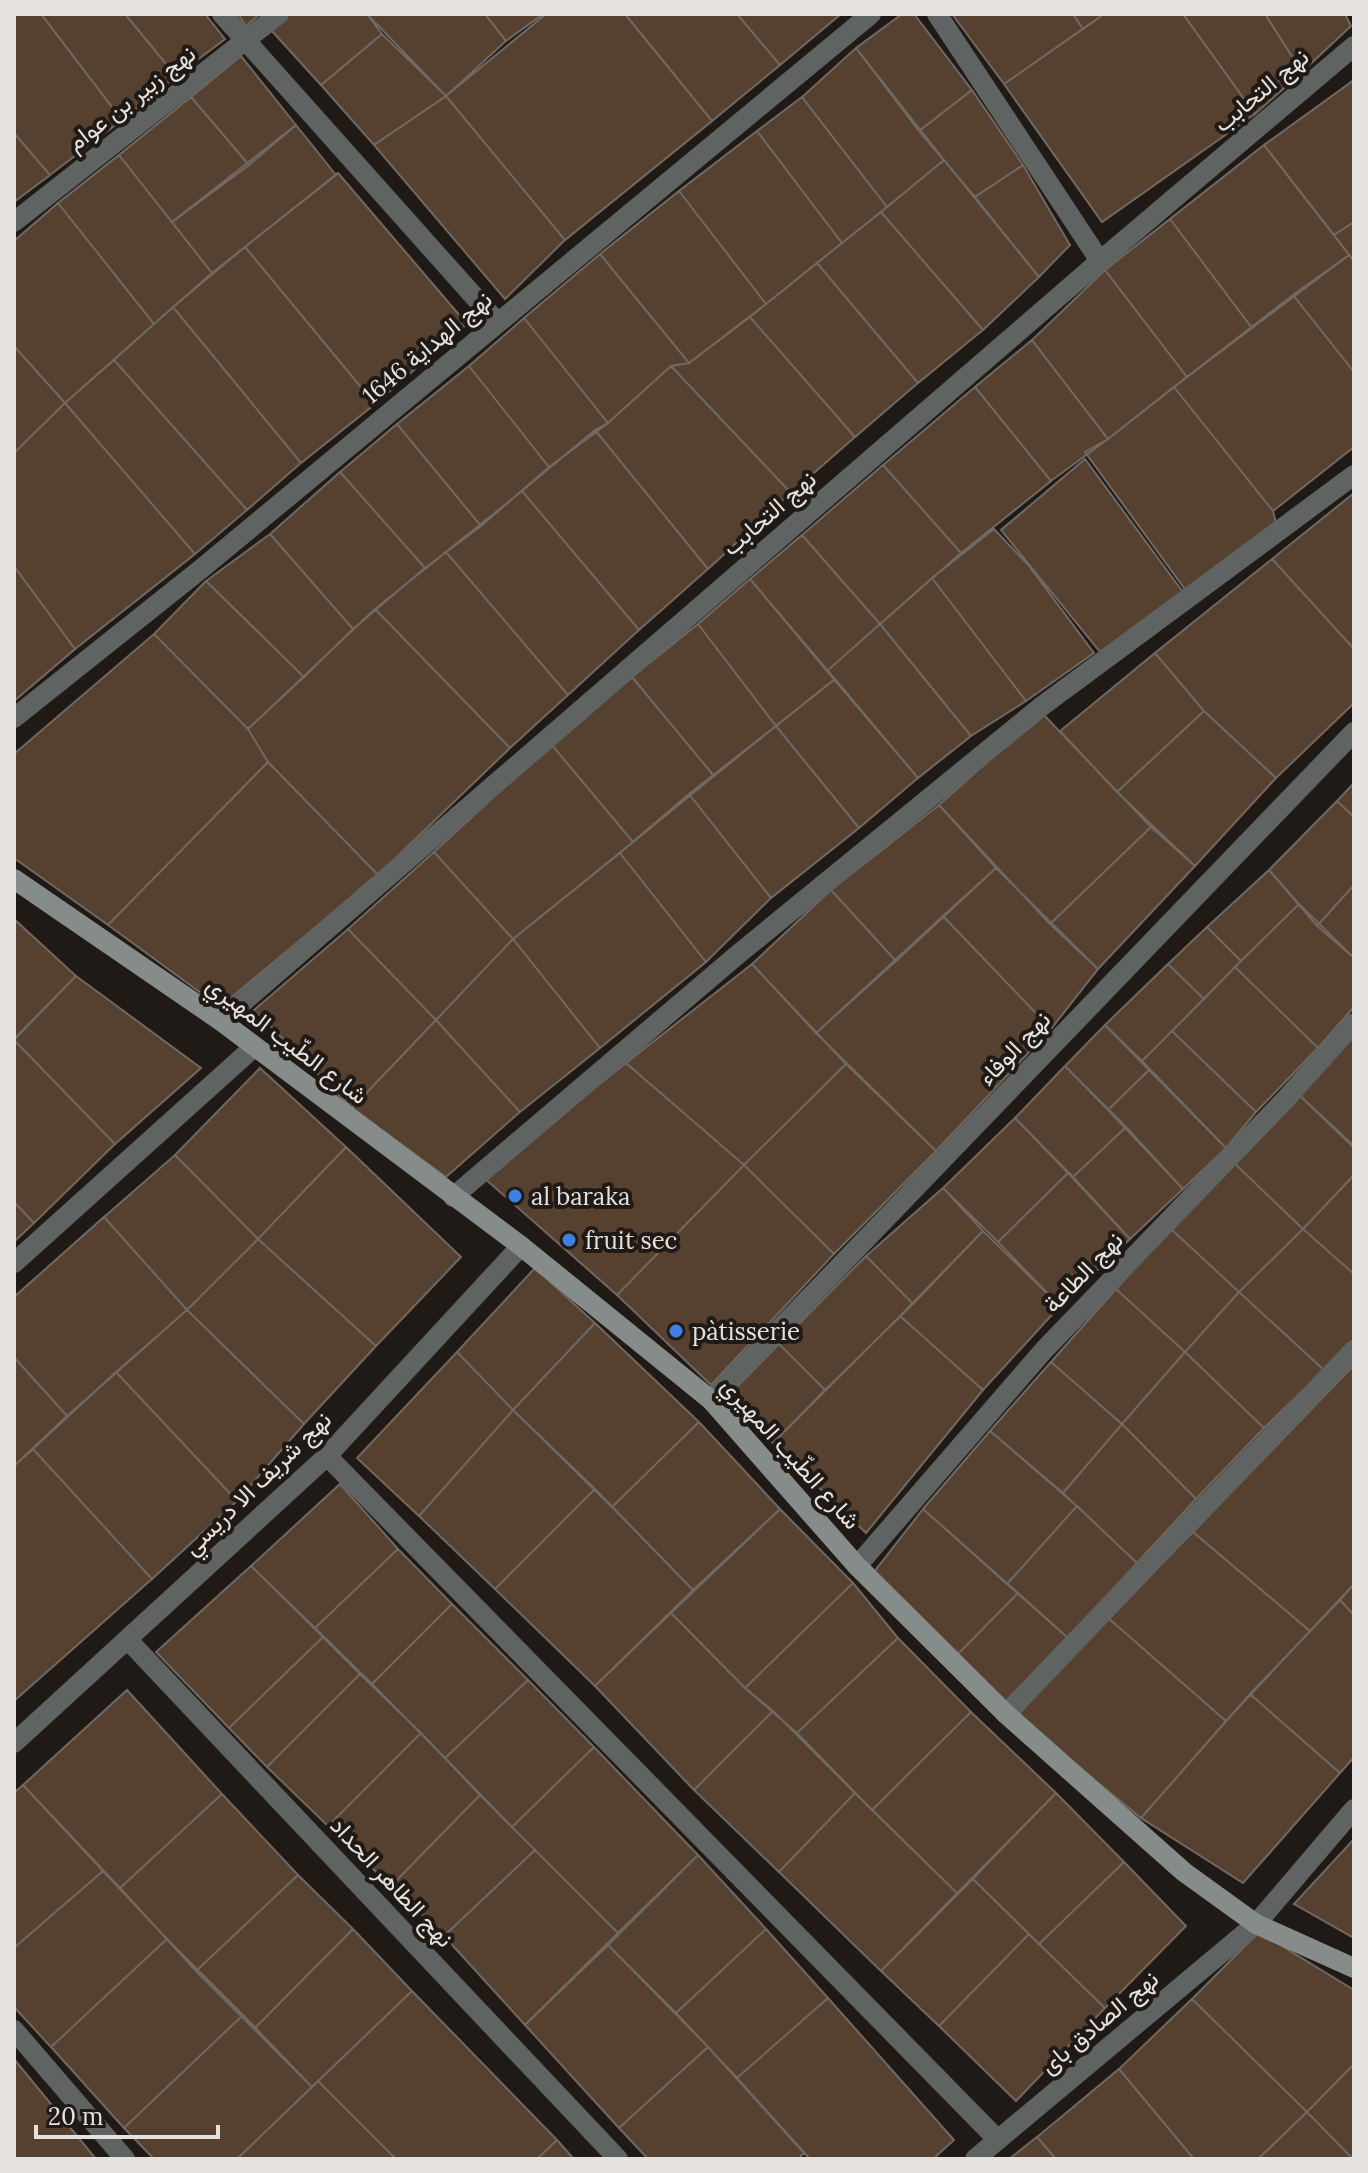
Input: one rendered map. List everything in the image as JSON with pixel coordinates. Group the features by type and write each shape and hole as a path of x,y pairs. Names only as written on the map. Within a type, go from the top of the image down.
{"street":[{"path":"222,14 497,322"},
{"name":"نهج زبير بن عوام","path":"14,222 279,14"},
{"name":"نهج الهداية 1646","path":"14,718 201,569 871,14"},
{"path":"937,14 1100,261"},
{"name":"نهج التحابب","path":"221,1021 1100,261 1354,46"},
{"path":"453,1197 736,956 1042,706 1354,475"},
{"name":"نهج الوفاء","path":"711,1400 1354,732"},
{"name":"شارع الطّيب المهيري","path":"14,879 221,1021 521,1246 711,1400 857,1566 1006,1714 1184,1872 1256,1924 1354,1968"},
{"name":"نهج الطاعة","path":"857,1566 1044,1350 1284,1101 1354,1023"},
{"path":"14,1263 254,1047"},
{"name":"نهج شريف الا دريسي","path":"14,1743 327,1456 521,1246"},
{"path":"1006,1714 1354,1350"},
{"path":"327,1456 998,2140"},
{"name":"نهج الطاهر الحداد","path":"128,1640 618,2159"},
{"name":"نهج الصادق باى","path":"975,2159 1256,1924 1354,1809"},
{"path":"14,2030 125,2159"}],"building":[{"path":"14,14 41,14 122,120 50,175 14,133"},
{"path":"41,14 125,14 176,76 122,120"},
{"path":"125,14 205,14 225,39 176,76"},
{"path":"238,14 260,14 246,26"},
{"path":"290,14 367,14 382,34 321,85 271,30"},
{"path":"367,14 485,14 506,41 446,96"},
{"path":"485,14 543,14 506,41"},
{"path":"546,14 625,14 712,121 565,240 446,96"},
{"path":"625,14 737,14 780,65 712,121"},
{"path":"737,14 841,14 780,65"},
{"path":"902,14 914,14 972,90 919,131 856,48"},
{"path":"952,14 1073,14 1083,29 1004,84"},
{"path":"1073,14 1104,14 1083,29"},
{"path":"1104,14 1183,14 1255,114 1102,222 1004,84"},
{"path":"1183,14 1265,14 1302,72 1255,114"},
{"path":"1265,14 1345,14 1351,26 1302,72"},
{"path":"382,34 446,96 374,145 321,85"},
{"path":"856,48 944,160 887,207 802,97"},
{"path":"241,56 296,125 249,165 191,97"},
{"path":"1354,80 1354,222 1334,235 1264,145"},
{"path":"972,90 1023,165 975,197 919,131"},
{"path":"446,96 565,240 505,299 374,145"},
{"path":"191,97 249,165 172,222 119,155"},
{"path":"802,97 887,207 842,243 757,131"},
{"path":"296,125 336,175 212,273 172,222"},
{"path":"757,131 842,243 766,304 679,191"},
{"path":"14,133 50,175 14,202"},
{"path":"1264,145 1349,255 1252,328 1170,219"},
{"path":"119,155 212,273 154,324 58,203"},
{"path":"944,160 1039,277 983,330 881,212"},
{"path":"1023,165 1070,245 1039,277 975,197"},
{"path":"338,173 467,324 375,404 245,247"},
{"path":"679,191 766,304 689,363 600,254"},
{"path":"58,203 154,324 65,403 14,346 14,241"},
{"path":"881,212 983,330 918,383 817,263"},
{"path":"1170,219 1252,328 1187,377 1105,270"},
{"path":"1354,222 1354,261 1334,235"},
{"path":"245,247 375,404 301,463 173,307"},
{"path":"600,254 689,363 671,366 608,423 524,318"},
{"path":"1349,255 1354,261 1354,372 1293,295"},
{"path":"817,263 918,383 855,437 750,317"},
{"path":"1105,270 1187,377 1108,439 1032,340"},
{"path":"1293,295 1354,372 1354,447 1273,511 1174,387"},
{"path":"173,307 301,463 247,510 114,360"},
{"path":"750,317 855,437 791,493 671,366 689,363"},
{"path":"524,318 608,423 549,467 469,366"},
{"path":"1032,340 1108,439 1051,481 975,387"},
{"path":"14,346 65,403 14,453"},
{"path":"114,360 247,510 195,554 65,403"},
{"path":"469,366 549,467 481,526 397,424"},
{"path":"671,366 791,493 708,569 595,430 608,423"},
{"path":"975,387 1051,481 961,553 883,465"},
{"path":"1174,387 1273,511 1277,527 1187,592 1085,452 1108,439"},
{"path":"65,403 195,554 75,649 14,566 14,453"},
{"path":"397,424 481,526 425,568 340,472"},
{"path":"595,430 708,569 639,630 522,491"},
{"path":"1085,459 1185,595 1100,652 1001,530"},
{"path":"883,465 961,553 880,624 802,535"},
{"path":"340,472 425,568 353,629 270,534"},
{"path":"522,491 639,630 568,695 446,552"},
{"path":"1354,493 1354,649 1272,559"},
{"path":"994,529 1029,566 1094,653 1026,701 932,578"},
{"path":"270,534 353,629 304,677 206,581"},
{"path":"802,535 880,624 827,671 750,579"},
{"path":"446,552 568,695 510,748 375,609"},
{"path":"1272,559 1354,649 1354,703 1276,778 1204,711 1155,653"},
{"path":"14,566 75,649 14,701"},
{"path":"932,578 1026,701 971,736 880,624"},
{"path":"750,579 835,679 776,726 698,624"},
{"path":"206,581 304,677 248,729 154,634"},
{"path":"375,609 510,748 378,875 268,762 248,729"},
{"path":"698,624 776,726 714,776 632,677"},
{"path":"880,624 971,736 918,778 827,671"},
{"path":"154,634 248,729 268,762 108,925 14,858 14,754"},
{"path":"1155,653 1204,711 1117,792 1060,731"},
{"path":"632,677 714,776 633,842 551,744"},
{"path":"835,679 918,778 859,828 776,726"},
{"path":"1204,711 1276,778 1195,866 1117,792"},
{"path":"1042,713 1151,827 1050,924 939,805"},
{"path":"776,726 859,828 771,898 689,794"},
{"path":"551,744 633,842 513,939 434,852"},
{"path":"268,762 378,875 220,1007 108,925"},
{"path":"1354,783 1354,817 1337,801"},
{"path":"689,794 771,898 706,962 620,853"},
{"path":"1337,801 1354,817 1354,885 1317,926 1269,870"},
{"path":"939,805 996,868 896,961 831,890"},
{"path":"1151,827 1195,866 1098,969 1050,924"},
{"path":"434,852 513,939 436,1020 348,929"},
{"path":"620,853 706,962 600,1048 513,939"},
{"path":"996,868 1098,969 1051,1029 943,916"},
{"path":"1269,870 1299,904 1241,961 1207,927"},
{"path":"1354,885 1354,958 1317,926"},
{"path":"831,890 896,961 816,1033 752,964"},
{"path":"1299,904 1354,958 1354,1007 1318,1048 1235,967"},
{"path":"943,916 1051,1029 936,1151 816,1033"},
{"path":"14,919 76,976 14,1039"},
{"path":"1207,927 1241,961 1204,999 1168,964"},
{"path":"348,929 436,1020 352,1108 254,1010"},
{"path":"513,939 600,1048 520,1112 436,1020"},
{"path":"752,964 846,1064 744,1165 626,1063"},
{"path":"1168,964 1204,999 1142,1061 1105,1025"},
{"path":"1235,967 1318,1048 1256,1112 1172,1031"},
{"path":"76,976 201,1068 115,1144 14,1040"},
{"path":"436,1020 520,1112 446,1177 352,1108"},
{"path":"1105,1025 1149,1070 1108,1110 1065,1066"},
{"path":"1172,1031 1256,1112 1226,1148 1142,1061"},
{"path":"1354,1033 1354,1148 1297,1093"},
{"path":"14,1040 115,1144 34,1223 14,1202"},
{"path":"626,1063 744,1165 617,1295 483,1177"},
{"path":"846,1064 936,1151 834,1254 744,1165"},
{"path":"1065,1066 1126,1127 1073,1177 1015,1118"},
{"path":"260,1068 346,1147 258,1239 175,1155"},
{"path":"1149,1070 1226,1148 1183,1189 1108,1110"},
{"path":"1297,1093 1354,1146 1354,1175 1303,1229 1233,1162"},
{"path":"1015,1118 1068,1173 998,1242 943,1188"},
{"path":"1126,1127 1183,1189 1130,1239 1073,1177"},
{"path":"346,1147 461,1257 376,1346 258,1239"},
{"path":"175,1155 258,1239 187,1310 104,1217"},
{"path":"1233,1162 1303,1229 1239,1292 1171,1229"},
{"path":"744,1165 834,1254 711,1385 617,1295"},
{"path":"1068,1173 1130,1239 1060,1306 998,1242"},
{"path":"1354,1175 1354,1274 1303,1229"},
{"path":"943,1188 983,1231 913,1304 866,1256"},
{"path":"14,1202 34,1223 14,1242"},
{"path":"104,1217 187,1310 67,1416 14,1357 14,1297"},
{"path":"1171,1229 1239,1292 1185,1352 1116,1289"},
{"path":"1303,1229 1354,1274 1354,1339 1324,1370 1239,1292"},
{"path":"983,1231 1060,1306 983,1390 900,1316"},
{"path":"258,1239 376,1346 304,1424 187,1310"},
{"path":"866,1256 913,1304 825,1390 779,1344"},
{"path":"535,1268 595,1323 513,1410 457,1352"},
{"path":"1116,1289 1185,1352 1122,1424 1051,1362"},
{"path":"1239,1292 1324,1370 1264,1428 1185,1352"},
{"path":"187,1310 304,1424 237,1501 116,1372"},
{"path":"900,1316 983,1390 866,1533 773,1443"},
{"path":"595,1323 699,1422 612,1507 513,1410"},
{"path":"779,1344 825,1390 773,1443 726,1398"},
{"path":"457,1352 513,1410 419,1516 357,1458"},
{"path":"1185,1352 1264,1428 1196,1499 1122,1424"},
{"path":"14,1357 67,1416 14,1466"},
{"path":"1051,1362 1122,1424 1063,1493 990,1431"},
{"path":"1354,1365 1354,1584 1310,1631 1193,1532"},
{"path":"116,1372 237,1501 152,1579 33,1449"},
{"path":"513,1410 595,1489 495,1589 419,1516"},
{"path":"699,1422 780,1509 693,1590 612,1507"},
{"path":"1122,1424 1196,1499 1137,1563 1063,1493"},
{"path":"990,1431 1077,1506 1007,1584 923,1509"},
{"path":"33,1449 152,1579 14,1701 14,1466"},
{"path":"340,1484 398,1549 315,1628 251,1566"},
{"path":"595,1489 693,1590 595,1686 495,1589"},
{"path":"1077,1506 1137,1563 1068,1638 1007,1584"},
{"path":"780,1509 853,1583 745,1688 671,1613"},
{"path":"923,1509 1018,1593 956,1656 874,1572"},
{"path":"1193,1532 1310,1631 1226,1721 1107,1617"},
{"path":"398,1549 452,1604 372,1684 315,1628"},
{"path":"251,1566 323,1637 229,1728 156,1652"},
{"path":"853,1583 898,1638 797,1733 745,1688"},
{"path":"1354,1584 1354,1615 1340,1600"},
{"path":"1018,1593 1068,1638 1004,1703 956,1656"},
{"path":"1340,1600 1354,1615 1354,1757 1340,1773 1250,1694"},
{"path":"452,1604 528,1680 445,1758 372,1684"},
{"path":"671,1613 745,1688 773,1711 694,1790 595,1686"},
{"path":"1107,1617 1226,1721 1141,1818 1017,1716"},
{"path":"323,1637 360,1674 267,1767 229,1728"},
{"path":"898,1638 971,1712 872,1810 797,1733"},
{"path":"360,1674 421,1733 328,1826 267,1767"},
{"path":"528,1680 594,1747 512,1827 445,1758"},
{"path":"127,1690 222,1794 120,1888 23,1785"},
{"path":"1250,1694 1340,1773 1243,1883 1141,1818"},
{"path":"773,1711 855,1793 779,1872 694,1790"},
{"path":"971,1712 1056,1793 958,1894 872,1810"},
{"path":"421,1733 480,1795 391,1886 328,1826"},
{"path":"594,1747 698,1855 618,1933 512,1827"},
{"path":"23,1785 103,1871 14,1948 14,1793"},
{"path":"855,1793 958,1894 881,1971 779,1872"},
{"path":"1056,1793 1124,1862 1039,1944 972,1878"},
{"path":"222,1794 298,1875 196,1971 120,1888"},
{"path":"480,1795 535,1850 444,1936 391,1886"},
{"path":"1354,1839 1354,1938 1294,1904"},
{"path":"535,1850 618,1933 525,2025 444,1936"},
{"path":"698,1855 766,1929 676,2013 608,1945"},
{"path":"1124,1862 1186,1926 1105,2008 1039,1944"},
{"path":"103,1871 167,1939 51,2047 14,2007 14,1948"},
{"path":"298,1875 353,1929 254,2029 196,1971"},
{"path":"972,1878 1029,1934 939,2026 881,1971"},
{"path":"353,1929 412,1991 312,2087 254,2029"},
{"path":"766,1929 828,1998 737,2078 676,2013"},
{"path":"1259,1932 1354,1990 1354,2064 1307,2112 1192,1999"},
{"path":"1029,1934 1105,2008 1016,2101 939,2026"},
{"path":"167,1939 243,2015 124,2128 51,2047"},
{"path":"608,1945 708,2047 619,2128 525,2025"},
{"path":"412,1991 557,2140 537,2159 396,2159 318,2081"},
{"path":"828,1998 954,2140 933,2159 810,2159 737,2078"},
{"path":"1192,1999 1307,2112 1258,2159 1194,2159 1119,2069"},
{"path":"243,2015 312,2087 237,2159 154,2159 124,2128"},
{"path":"708,2047 804,2153 798,2159 648,2159 619,2128"},
{"path":"14,2059 96,2159 14,2159"},
{"path":"1354,2064 1354,2159 1353,2159 1307,2112"},
{"path":"1119,2069 1194,2159 1056,2159 1037,2137"},
{"path":"318,2081 396,2159 237,2159 312,2087"},
{"path":"1307,2112 1353,2159 1258,2159"},
{"path":"1037,2137 1056,2159 1009,2159"},
{"path":"557,2140 574,2159 537,2159"}],"place":[{"name":"al baraka","path":"515,1196"},
{"name":"fruit sec","path":"569,1240"},
{"name":"pàtisserie","path":"676,1331"}]}
